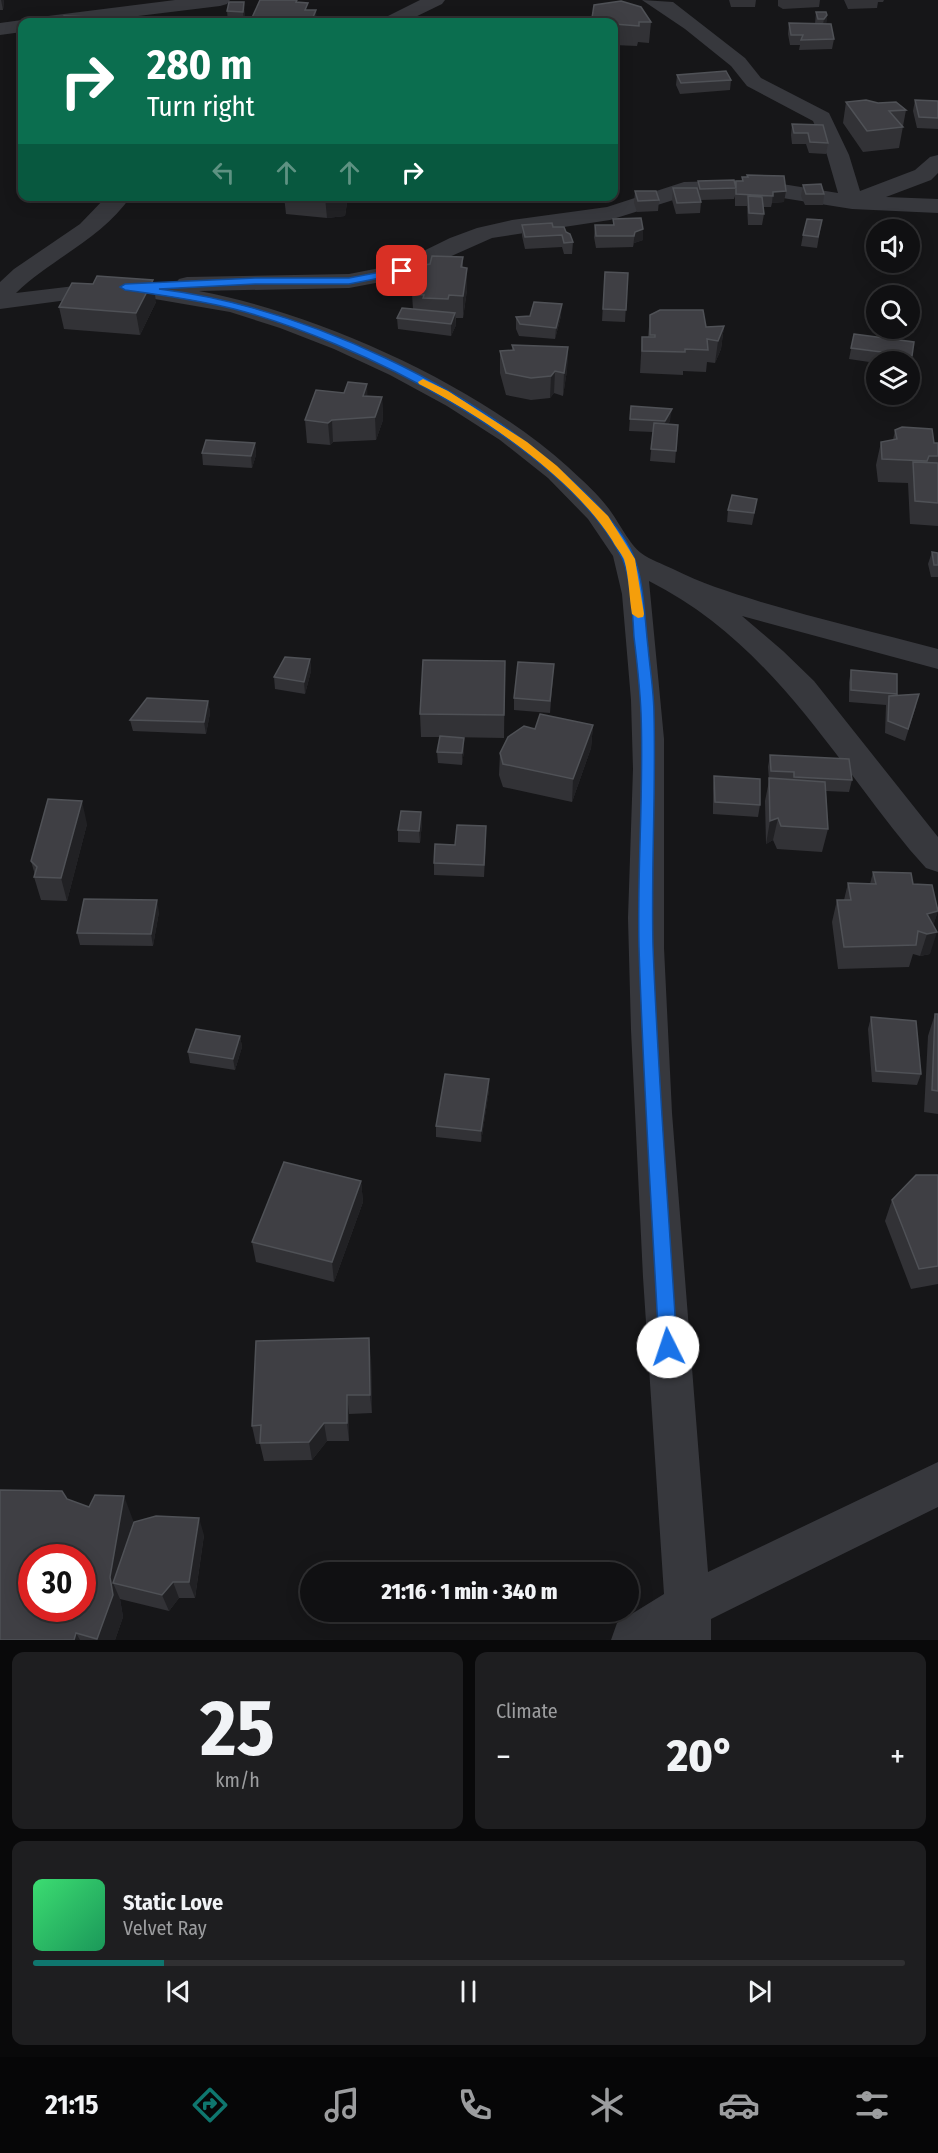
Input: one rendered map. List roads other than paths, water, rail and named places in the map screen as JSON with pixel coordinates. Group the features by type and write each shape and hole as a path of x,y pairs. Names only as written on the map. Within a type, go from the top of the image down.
{"street":[{"path":"79,18 220,0"},
{"path":"399,18 435,0"},
{"path":"652,0 666,6 692,24 738,62 754,81 822,117 838,155 852,202"},
{"path":"0,29 18,27"},
{"path":"852,202 923,175 938,162"},
{"path":"0,302 125,287 367,279 402,271 458,243 485,233 610,213 684,189 757,187 852,202 938,206"},
{"path":"0,295 22,274 88,229 115,201"},
{"path":"125,287 186,295 239,307 284,321 359,351 445,393 523,445 553,469 604,519 629,559 639,617 648,712 646,945 663,1276 688,1623"},
{"path":"629,559 689,589 788,620 938,659"},
{"path":"689,589 763,648 816,704 911,830 938,859"},
{"path":"634,1640 688,1623 938,1484"}]}
